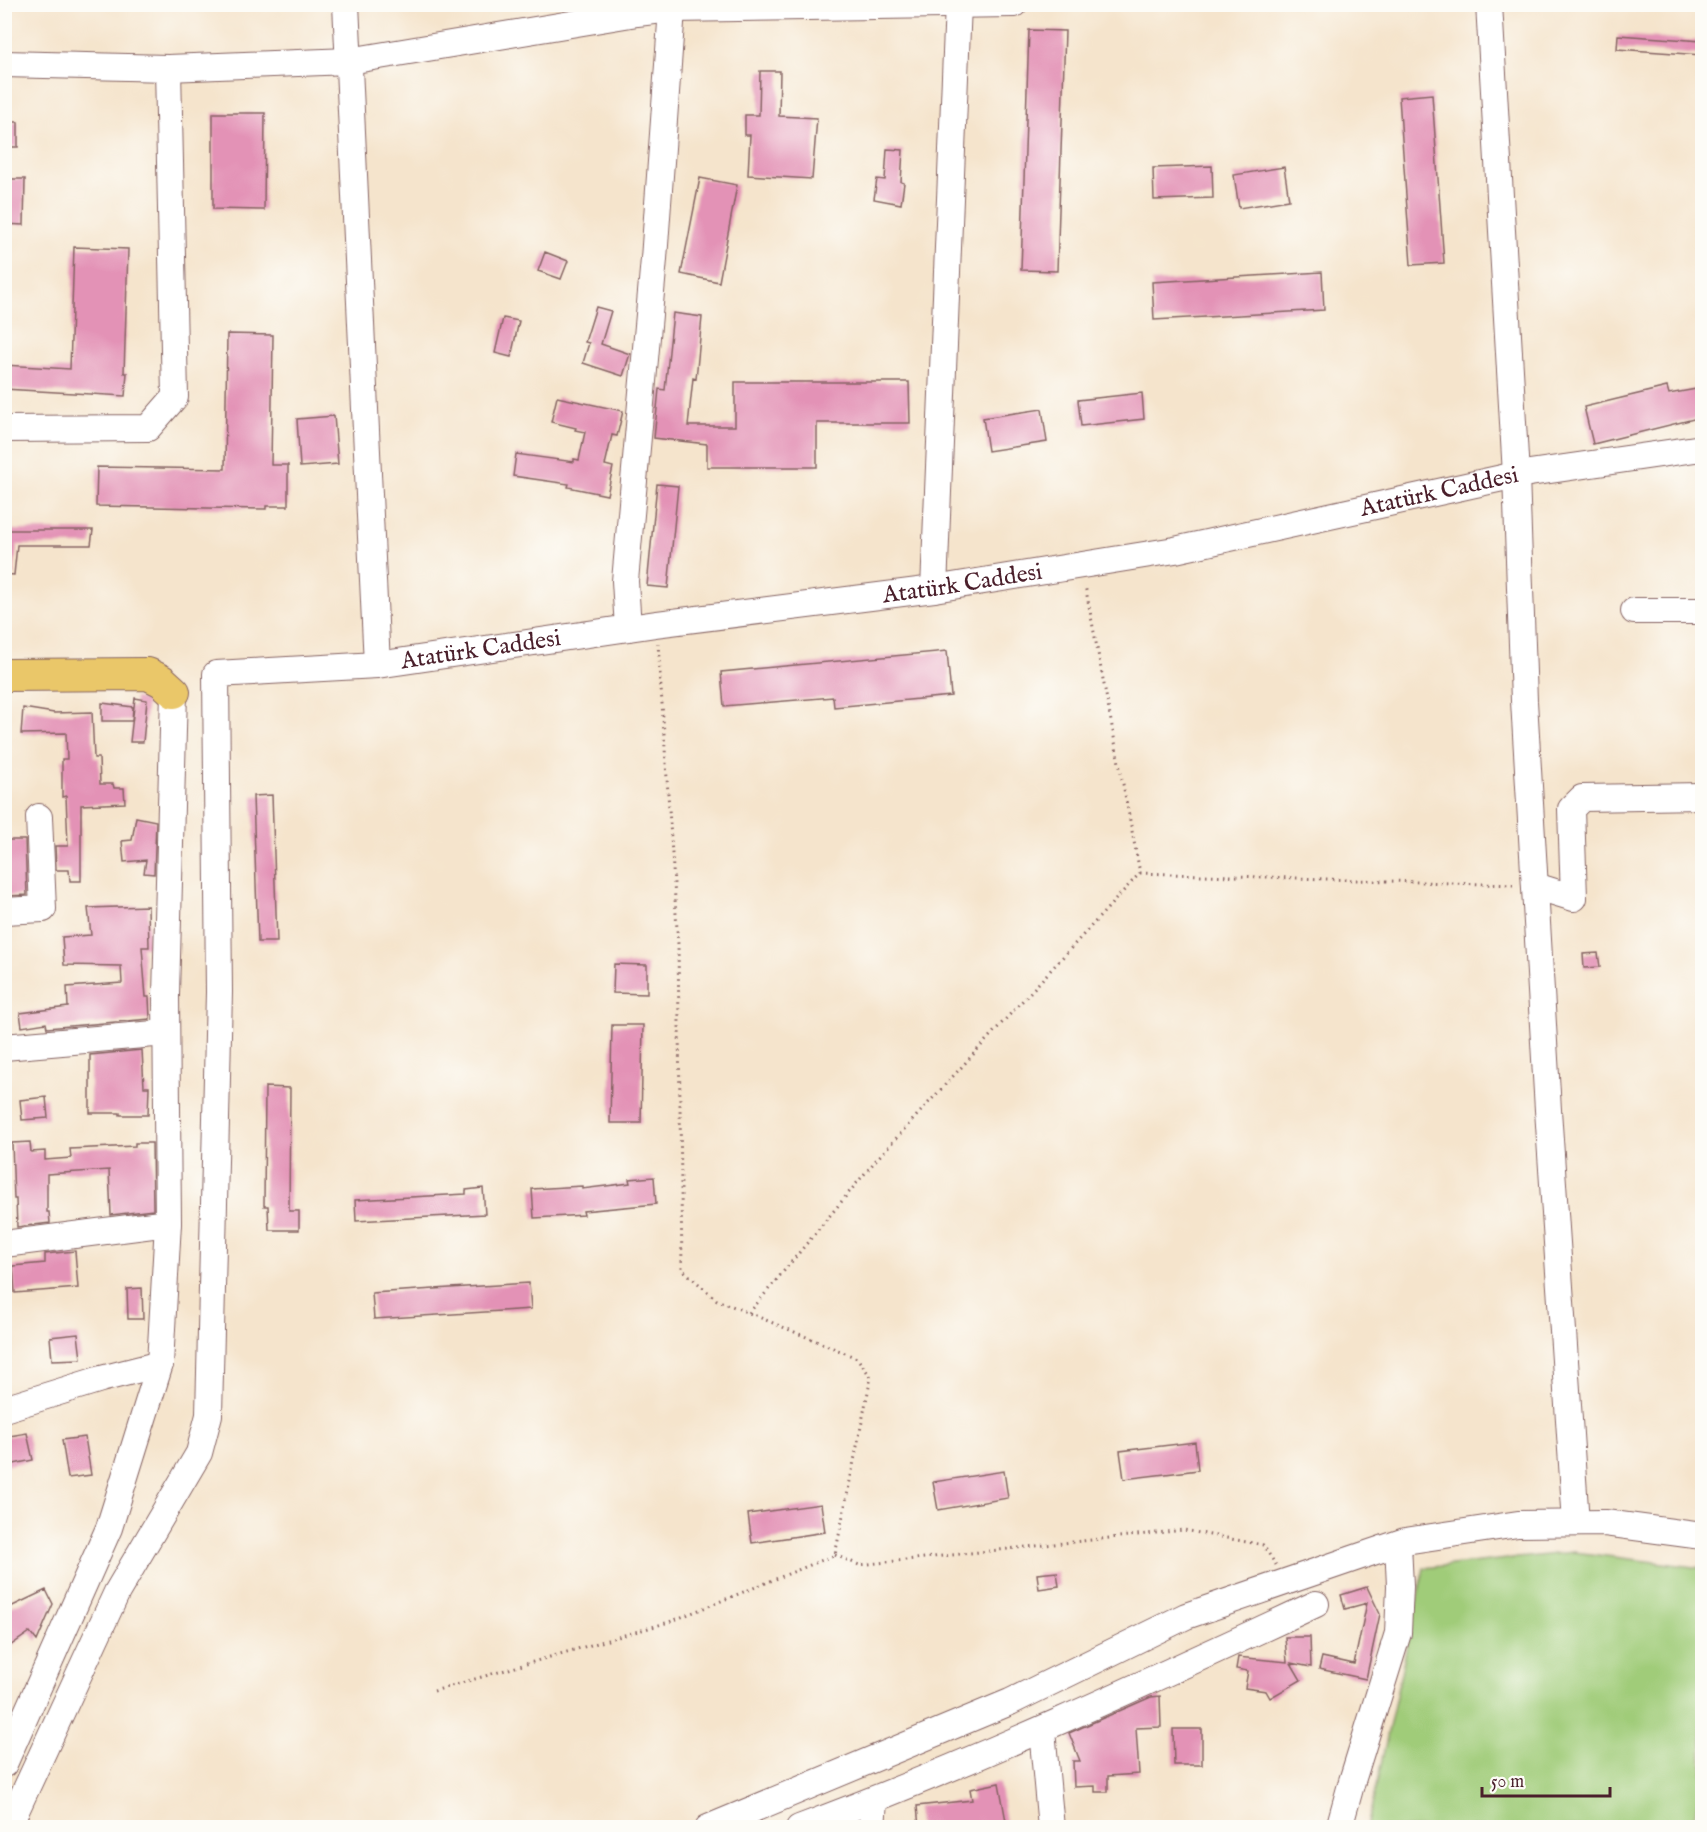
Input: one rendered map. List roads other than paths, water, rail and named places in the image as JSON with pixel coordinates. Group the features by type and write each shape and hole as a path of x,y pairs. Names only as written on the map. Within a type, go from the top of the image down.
{"main road":[{"path":"4,675 148,674 162,681 174,692"}],"street":[{"path":"346,4 377,665"},
{"path":"5,57 168,69 349,61 637,9 1014,4"},
{"path":"1489,4 1516,476 1524,701 1576,1523"},
{"path":"934,589 958,5"},
{"path":"628,628 625,582 654,259 672,9"},
{"path":"4,429 148,428 175,397 168,69"},
{"name":"Atatürk Caddesi","path":"8,1827 117,1592 199,1453 209,1415 219,992 216,674 377,665 656,624 934,589 1175,550 1516,476 1702,448"},
{"path":"1634,611 1702,610"},
{"path":"4,1764 110,1528 159,1364 168,1223 166,1033 174,692"},
{"path":"1535,886 1574,898 1571,809 1582,798 1702,796"},
{"path":"4,910 43,909 39,817"},
{"path":"4,1047 166,1033"},
{"path":"4,1244 168,1223"},
{"path":"4,1409 159,1364"},
{"path":"708,1827 1010,1702 1186,1617 1398,1544 1518,1524 1605,1522 1702,1536"},
{"path":"1340,1827 1398,1633 1400,1586 1398,1544"},
{"path":"799,1827 874,1800 1042,1730 1317,1604"},
{"path":"1042,1730 1051,1827"},
{"path":"872,1827 874,1800"}]}
